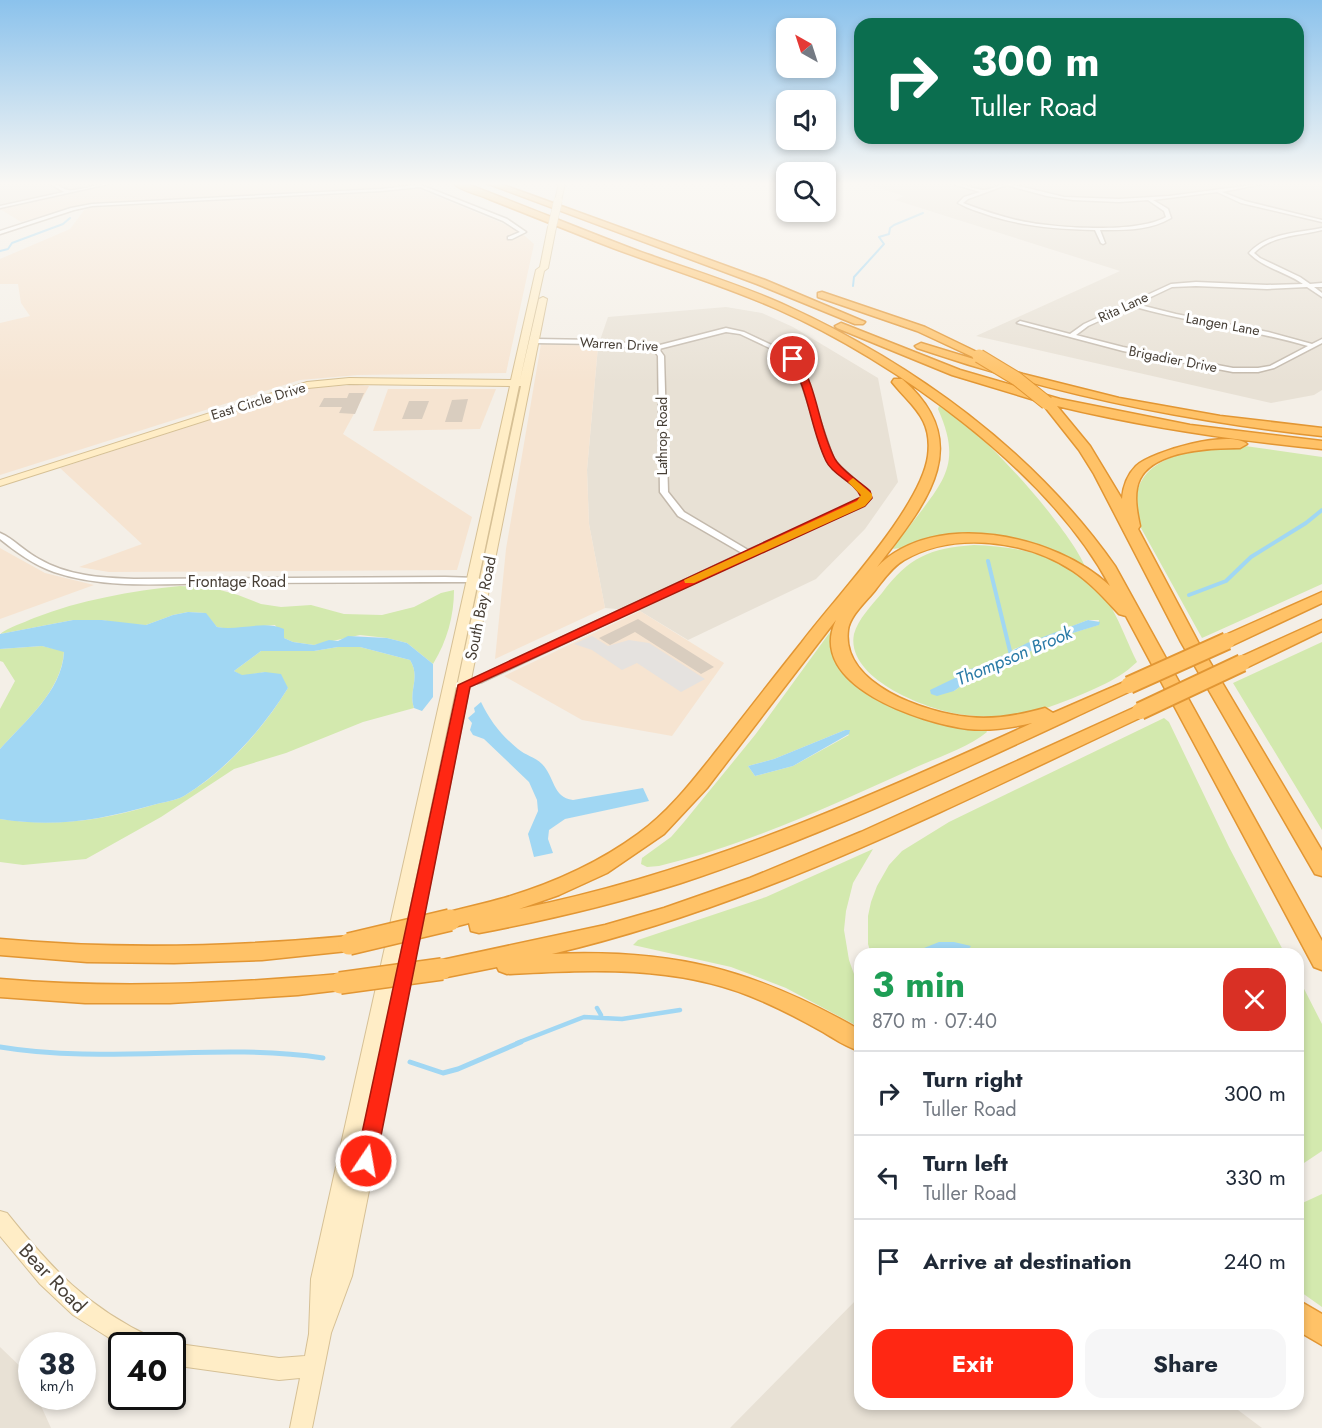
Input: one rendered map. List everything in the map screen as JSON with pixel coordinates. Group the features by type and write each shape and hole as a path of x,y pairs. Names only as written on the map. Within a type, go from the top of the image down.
{"highway":[{"path":"627,250 749,294 812,322 872,354 939,398 978,430 1033,480 1076,524 1107,566 1322,961"},
{"path":"646,250 720,276 922,359 990,383 1070,405 1133,418 1214,432 1322,445"},
{"path":"672,250 761,282 901,339 988,368 1066,390 1225,420 1322,432"},
{"path":"683,250 942,337 1017,379 1047,403 1067,424 1088,454 1185,633 1322,869"},
{"path":"449,926 565,885 617,858 661,826 705,777 885,545 929,475 935,450 933,432 927,414 913,395 864,358 749,294"},
{"path":"1139,548 1131,517 1131,486 1139,471 1159,457 1190,448 1225,444 1269,445 1322,454"},
{"path":"1128,685 1024,720 984,723 950,720 903,707 868,686 846,662 840,642 840,631 848,615 892,561 909,551 929,544 953,540 976,540 1028,547 1071,564 1098,583 1125,610 1146,638"},
{"path":"0,947 75,953 184,955 349,944 607,897 745,853 867,803 1322,597"},
{"path":"0,988 118,994 176,994 340,983 442,969 600,934 745,888 881,831 1296,637 1322,627"},
{"path":"1283,801 1322,849"},
{"path":"442,969 602,961 671,966 711,974 751,987 804,1010 854,1039"},
{"path":"1304,1318 1322,1331"}],"street":[{"name":"South Bay Road","path":"301,1428 320,1334 342,1276 457,685 521,383 540,270 544,268 548,250"},
{"path":"1253,250 1251,252 1258,260 1288,272 1322,295"},
{"name":"South Bay Road","path":"521,383 535,341 548,271 544,268"},
{"name":"Rita Lane","path":"1071,336 1086,325 1171,286 1184,284 1258,287 1322,285"},
{"name":"Langen Lane","path":"1131,304 1166,314 1277,335 1313,346"},
{"name":"Brigadier Drive","path":"1020,323 1170,359 1249,371 1272,368 1322,341"},
{"name":"Warren Drive","path":"535,341 596,342 656,348 726,330 736,331 778,350 799,366 831,462 866,494 867,498 861,504 748,554"},
{"name":"Lathrop Road","path":"656,348 661,356 664,492 675,508 694,524 748,554"},
{"name":"East Circle Drive","path":"0,483 307,385 349,381 521,383"},
{"name":"Frontage Road","path":"0,535 23,554 40,564 93,578 152,581 479,580"},
{"path":"457,685 748,554"},
{"name":"Bear Road","path":"0,1220 41,1272 75,1306 115,1332"},
{"path":"186,1356 279,1369 314,1366"}],"shaded area":[{"path":"22,250 533,250 506,373 358,375 300,380 0,475 0,323 30,316 21,303 18,284 0,284 0,259"},
{"path":"1052,250 1322,250 1322,390 1314,395 1271,403 976,336 1120,271"},
{"path":"726,307 762,313 793,327 878,378 898,482 865,529 816,579 688,640 640,611 605,608 589,524 587,470 598,346 608,317"},
{"path":"541,344 598,346 587,470 589,524 605,608 495,659 506,549"},
{"path":"369,386 343,434 472,517 457,570 109,572 79,567 142,544 60,468 309,388"},
{"path":"388,389 496,389 480,429 373,431"},
{"path":"0,548 45,573 94,585 0,619"},
{"path":"640,611 724,663 672,736 582,720 504,676"},
{"path":"592,636 608,646 629,640 649,643 705,679 681,692 637,663 622,670 592,650 574,644"},
{"path":"854,1302 854,1410 1238,1410 1262,1428 730,1428"},
{"path":"0,1347 18,1364 18,1410 43,1410 51,1428 0,1428"}],"green space":[{"path":"939,406 975,433 1021,479 1063,530 1086,569 1060,554 1013,538 984,536 893,549 933,495 946,470 949,444"},
{"path":"1245,446 1322,457 1322,584 1202,638 1141,528 1136,504 1140,485 1150,471 1165,460 1204,449"},
{"path":"959,546 994,546 1033,553 1052,559 1085,577 1111,607 1137,662 1111,681 1086,693 1044,709 1014,716 982,716 944,711 890,689 862,664 855,650 856,628 892,581 911,563 933,552","holes":["1088,620 1099,620 1098,625 1050,640 1010,663 972,678 954,691 950,681 969,670 1014,649"]},
{"path":"180,586 213,588 261,604 281,607 311,605 344,614 382,615 414,607 441,593 454,590 449,628 433,664 407,643 387,638 360,635 314,645 293,642 284,638 275,625 229,629 217,627 205,613 188,612 173,615 146,625 102,620 73,620 0,634 34,618 87,601"},
{"path":"833,628 837,653 903,711 951,726 986,730 987,732 950,753 755,836 659,866 647,867 641,864 642,858 671,837 755,735","holes":["845,730 849,735 793,766 755,776 748,766 774,759"]},
{"path":"1322,642 1322,830 1233,683"},
{"path":"42,646 64,651 57,679 41,704 0,749 0,709 15,681 0,661 0,649"},
{"path":"338,647 360,647 410,660 415,678 412,695 414,708 363,722 286,753 234,769 161,817 86,859 23,865 0,862 0,819 59,822 96,819 184,796 229,762 267,719 288,688 265,672 242,676 234,671 261,651 314,651"},
{"path":"1164,718 1169,722 1229,847 1282,948 869,948 868,916 871,902 889,865 902,851 949,822"},
{"path":"873,849 853,883 846,911 844,930 854,974 854,1024 786,988 731,967 633,945 638,940 766,897"},
{"path":"1304,989 1322,1024 1322,1151 1304,1163"},
{"path":"1322,1194 1322,1307 1304,1294 1304,1202"}],"water":[{"path":"188,612 206,613 217,627 276,626 284,629 284,638 293,642 314,645 329,640 338,641 348,636 387,638 407,643 433,664 433,697 422,711 414,708 412,695 415,678 410,660 360,647 338,647 314,651 261,651 234,671 242,675 265,672 281,674 288,688 267,719 242,748 214,774 184,796 114,815 77,821 40,823 0,819 0,749 41,705 57,680 64,652 42,646 0,649 0,634 73,620 102,620 146,625"},
{"path":"1088,620 1100,622 1099,625 1050,640 1010,663 972,678 954,691 937,696 931,694 930,690 959,676 959,673 991,662 1027,643"},
{"path":"481,702 488,716 502,733 518,749 542,764 557,791 566,798 573,800 643,788 649,801 565,819 549,830 548,839 553,853 534,857 528,834 538,811 537,800 529,782 484,739 473,735 470,730 472,723 468,718"},
{"path":"850,730 849,734 793,766 755,776 748,766 774,759"},
{"path":"939,942 954,942 971,946 970,948 924,948"}],"building":[{"path":"349,393 364,393 355,414 339,413 342,407 319,407 324,398 347,398"},
{"path":"468,399 462,422 445,422 452,400"},
{"path":"409,401 429,401 422,419 402,419"},
{"path":"638,619 714,667 701,674 635,632 610,645 599,638"}],"waterway":[{"path":"0,251 5,250"},
{"path":"853,286 854,277 879,250"},
{"name":"Thompson Brook","path":"1189,595 1226,581 1251,557 1306,523 1322,510"},
{"path":"988,561 1011,655"},
{"name":"Thompson Brook","path":"597,1008 601,1015"},
{"path":"517,1043 584,1017 622,1019 680,1010"},
{"path":"410,1062 443,1073 458,1069 521,1042"},
{"path":"0,1047 81,1054 242,1052 323,1058"}],"slow traffic":[{"path":"690,580 861,504 867,498 866,494 853,482"}],"route":[{"path":"366,1161 464,685 861,504 867,498 866,494 831,462 825,449 803,373 793,359"}]}
